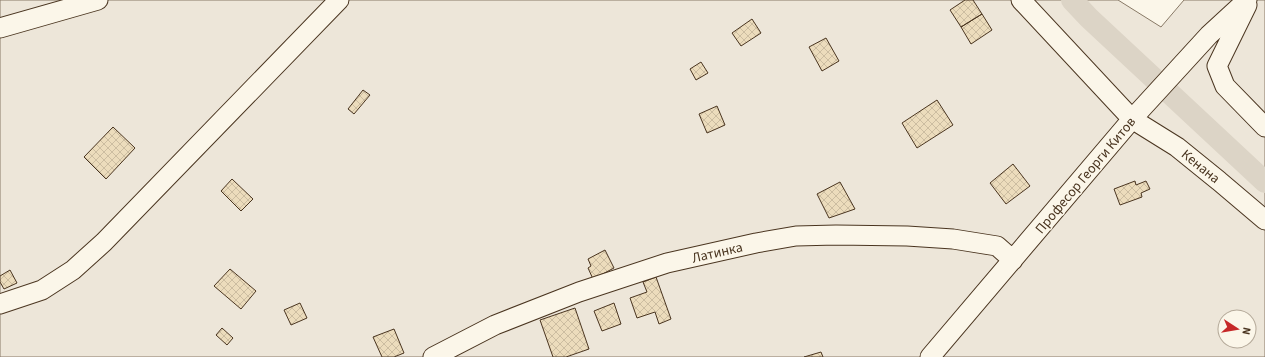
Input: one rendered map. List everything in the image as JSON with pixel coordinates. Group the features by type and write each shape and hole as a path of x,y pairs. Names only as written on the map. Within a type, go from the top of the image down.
{"street":[{"path":"0,28 98,0"},
{"path":"0,304 42,290 73,270 104,242 339,0"},
{"name":"Кенана","path":"1021,0 1133,118 1177,147 1265,220"},
{"name":"Професор Георги Китов","path":"930,357 1133,118 1209,35 1247,0"},
{"path":"1250,0 1218,66 1224,86 1265,127"},
{"name":"Латинка","path":"433,357 496,326 579,292 667,263 756,243 796,236 907,236 953,239 997,246 1013,260"}],"shaded area":[{"path":"0,0 1118,0 1161,27 1184,0 1265,0 1265,357 0,357"}],"building":[{"path":"965,0 973,0 982,14 961,27 950,10"},
{"path":"982,14 992,30 971,44 961,27"},
{"path":"752,19 761,33 741,46 732,33"},
{"path":"826,38 839,61 822,71 809,47"},
{"path":"701,62 708,73 696,80 690,69"},
{"path":"363,90 370,95 354,114 348,109"},
{"path":"937,100 953,125 917,148 902,123"},
{"path":"717,106 725,125 707,133 699,114"},
{"path":"113,127 135,148 106,179 84,157"},
{"path":"1013,164 1030,186 1006,204 990,183"},
{"path":"232,179 253,199 241,211 221,191"},
{"path":"1135,181 1136,185 1146,181 1150,189 1141,193 1142,197 1120,205 1114,189"},
{"path":"840,182 855,209 829,218 817,194"},
{"path":"605,250 614,268 593,279 588,268 591,266 588,259"},
{"path":"230,269 256,291 241,309 214,286"},
{"path":"10,270 17,283 4,289 0,282 0,276"},
{"path":"656,277 671,319 659,324 655,312 637,318 630,298 647,292 643,282"},
{"path":"300,303 307,318 291,325 284,310"},
{"path":"614,303 621,324 602,331 594,311"},
{"path":"575,308 589,349 566,357 553,357 540,320"},
{"path":"222,328 233,338 227,345 216,335"},
{"path":"394,329 404,353 394,357 382,357 373,337"},
{"path":"821,352 823,357 804,357"}],"waterway":[{"path":"1072,0 1089,18 1265,182"}]}
